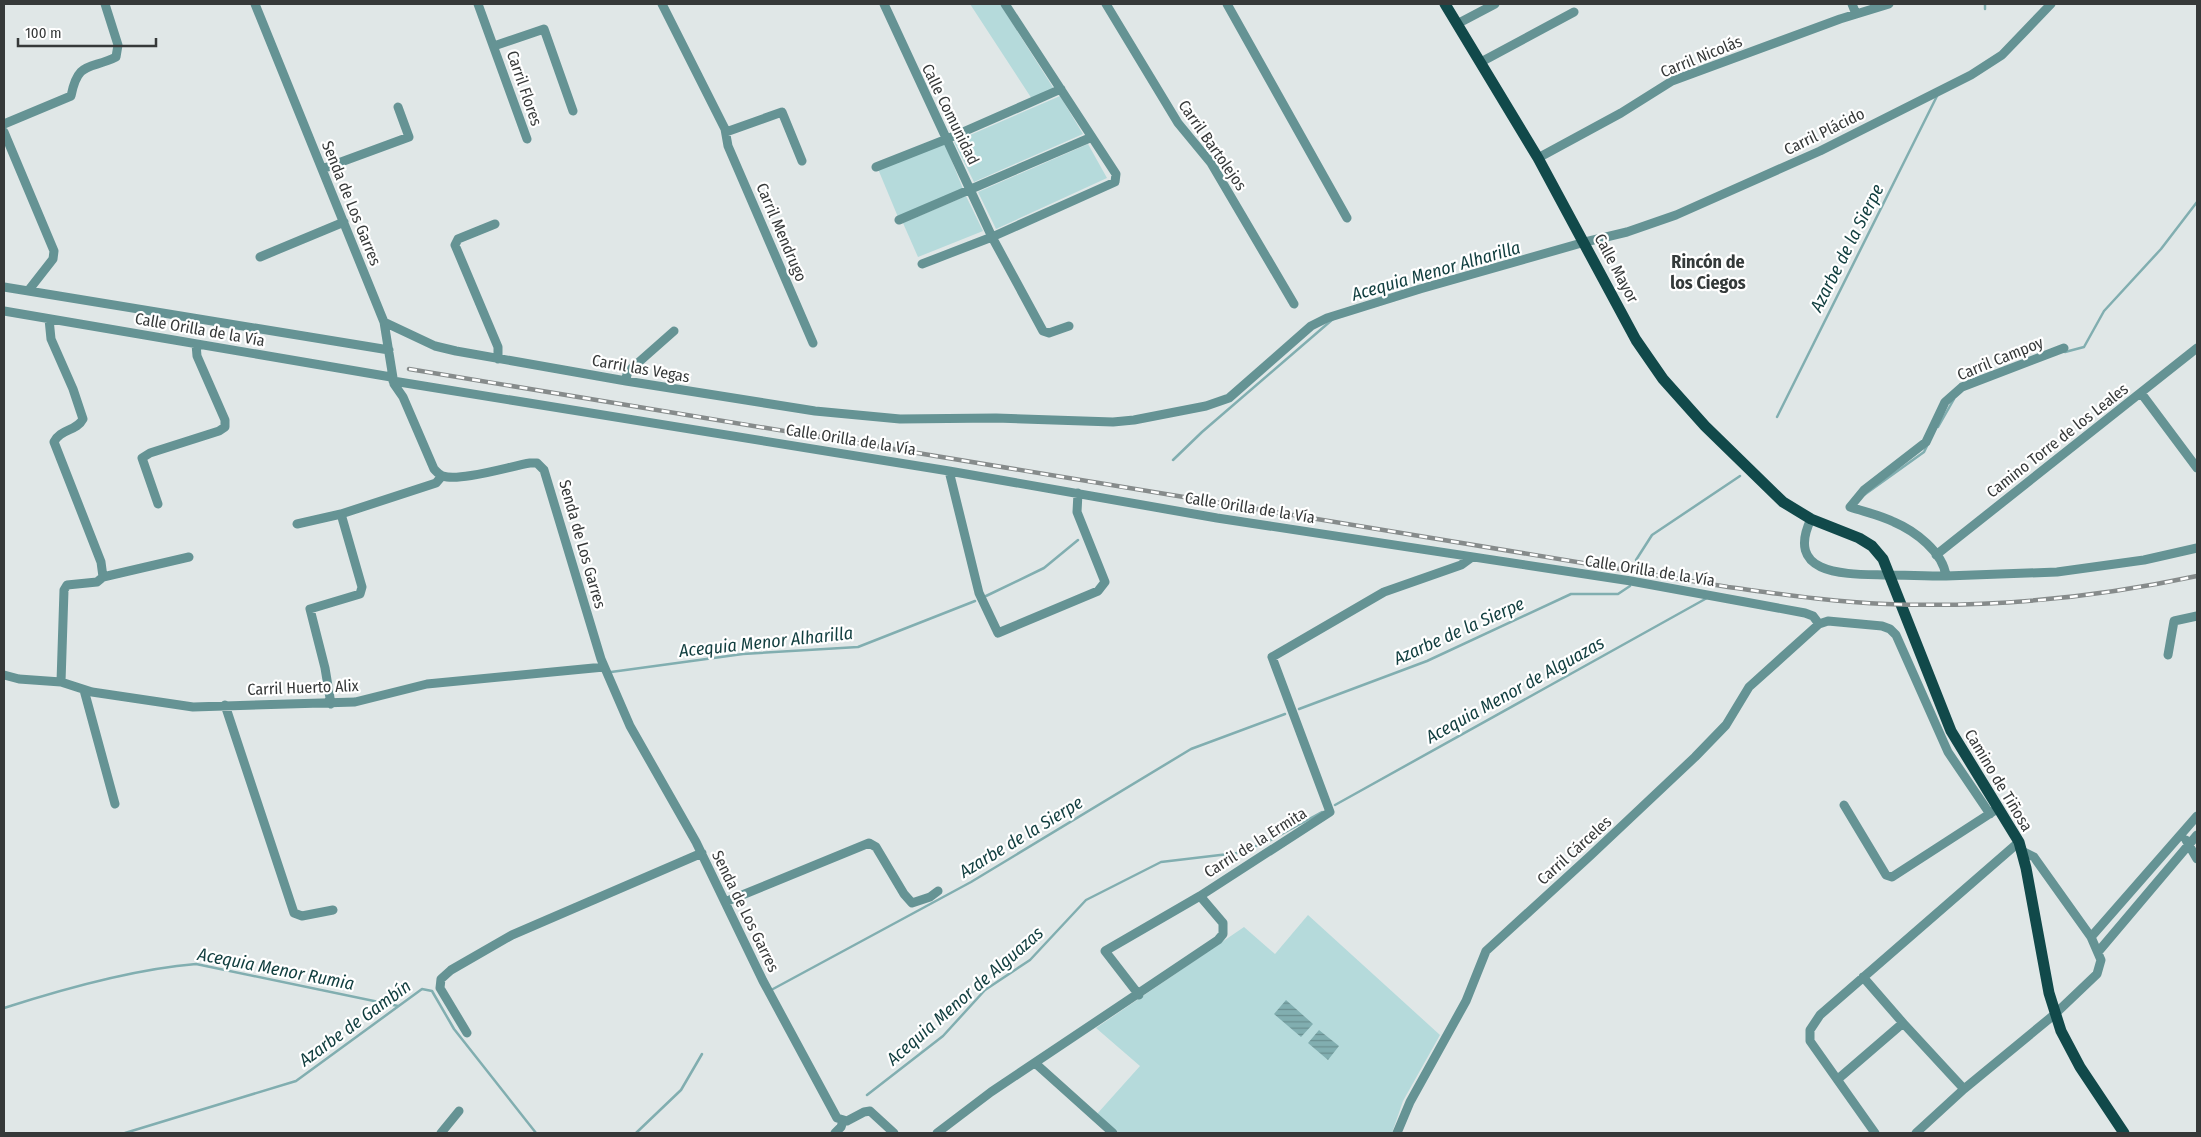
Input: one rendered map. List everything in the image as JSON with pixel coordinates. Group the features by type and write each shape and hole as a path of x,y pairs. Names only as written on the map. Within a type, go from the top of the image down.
{"main road":[{"name":"Calle Mayor","path":"1445,4 1538,158 1585,242 1636,340 1667,384 1761,483 1783,502 1806,516"},
{"name":"Camino de Tiñosa","path":"1806,516 1867,542 1878,552 1888,570 1935,694 1956,742 1994,811 2020,847 2047,986 2055,1014 2075,1059 2124,1133"}],"street":[{"path":"4,124 70,96 76,76 87,66 116,58 118,45 105,4"},
{"name":"Senda de Los Garres","path":"255,4 384,322 392,379 406,404 434,469 442,476 464,477 530,463 541,466 547,476 604,667 630,726 702,853 780,1012 836,1116 843,1121"},
{"name":"Carril Flores","path":"478,4 527,140"},
{"name":"Carril Mendrugo","path":"662,4 726,132 728,146 813,343"},
{"name":"Calle Comunidad","path":"884,4 992,236 1043,331 1050,333 1069,326"},
{"path":"922,264 992,236 1115,182 1116,174 1005,4"},
{"name":"Carril Bartolejos","path":"1106,4 1178,123 1211,163 1294,304"},
{"path":"1227,4 1347,218"},
{"path":"1457,24 1495,4"},
{"path":"1852,4 1856,14"},
{"name":"Carril Nicolás","path":"1538,158 1621,113 1672,81 1856,14 1889,4"},
{"name":"Carril Plácido","path":"900,419 996,418 1112,422 1134,420 1206,406 1229,398 1310,326 1327,318 1585,242 1627,232 1676,215 1820,151 1971,75 2002,55 2051,4"},
{"path":"1481,62 1574,12"},
{"name":"Carril Flores","path":"494,46 544,29 573,111"},
{"path":"876,167 947,139 1061,89"},
{"path":"322,169 409,137 398,107"},
{"path":"726,132 782,112 802,162"},
{"path":"4,132 54,251 53,259 28,291"},
{"path":"900,220 1092,137"},
{"path":"260,257 344,222"},
{"path":"495,224 458,239 455,245 498,347 498,359"},
{"name":"Calle Orilla de la Vía","path":"4,287 389,350"},
{"name":"Calle Orilla de la Vía","path":"4,311 392,379 949,471 1217,518 1743,601 1805,613 1813,616 1819,624"},
{"path":"49,319 51,339 73,389 83,419 80,425 57,436 54,442 101,562 103,577"},
{"name":"Carril las Vegas","path":"384,322 435,346 498,359 764,404 900,419"},
{"path":"626,381 627,374 631,369 674,331"},
{"path":"158,504 142,458 150,453 219,431 226,427 225,420 197,356 196,344"},
{"name":"Carril Campoy","path":"1936,555 1905,527 1880,516 1850,507 1864,490 1926,442 1945,402 1962,387 2064,348"},
{"name":"Camino Torre de los Leales","path":"1936,555 2197,348"},
{"path":"2141,393 2197,468"},
{"path":"949,471 979,593 998,633 1098,591 1105,582 1077,512 1078,493"},
{"path":"297,524 341,514 436,483 442,476"},
{"path":"331,704 325,668 310,609 360,594 362,587 341,514"},
{"path":"1806,516 1804,537 1806,549 1815,563 1826,570 1848,574 1946,576 2057,572 2144,560 2197,548"},
{"path":"1936,555 1946,576"},
{"path":"61,682 64,590 67,585 97,582 103,577 189,557"},
{"name":"Carril de la Ermita","path":"937,1133 991,1092 1139,995 1218,940 1224,928 1223,923 1200,896 1330,812 1272,657 1384,592 1461,565 1472,557"},
{"path":"2168,655 2174,621 2197,616"},
{"path":"1819,624 1828,621 1882,626 1890,629 1896,635 1948,752 1994,811 1892,877 1886,875 1844,805"},
{"name":"Carril Cárceles","path":"1397,1133 1410,1102 1466,1001 1486,951 1696,757 1726,725 1748,687 1819,624"},
{"name":"Carril Huerto Alix","path":"4,675 19,679 61,682 84,690 184,706 331,704 362,701 427,684 604,667"},
{"path":"84,690 115,804"},
{"path":"225,705 294,912 302,916 333,910"},
{"path":"2091,937 2197,816"},
{"path":"2182,834 2197,859"},
{"path":"2098,952 2197,835"},
{"path":"725,902 869,843 876,847 904,894 912,903 938,891"},
{"path":"1876,1133 1810,1041 1810,1030 1820,1015 1863,977 2020,847 2034,857 2091,937 2101,960 2097,974 2055,1014 1964,1089 1916,1133"},
{"path":"467,1033 440,988 441,979 451,970 512,935 702,853"},
{"path":"1139,995 1105,951 1200,896"},
{"path":"1863,977 1903,1024 1964,1089"},
{"path":"1838,1079 1903,1024"},
{"path":"1035,1063 1113,1133"},
{"path":"441,1133 459,1111"},
{"path":"835,1133 841,1127 843,1121 870,1111 894,1133"}],"shaded area":[{"path":"970,4 1000,4 1054,89 1032,99"},
{"path":"1060,96 1083,134 974,182 954,142"},
{"path":"945,144 963,189 898,217 878,169"},
{"path":"1088,144 1107,178 996,229 978,192"},
{"path":"966,196 983,231 918,257 903,223"},
{"path":"1308,915 1440,1035 1403,1101 1392,1133 1119,1133 1097,1114 1140,1066 1096,1028 1244,927 1275,954"},
{"path":"1286,1000 1313,1024 1301,1037 1274,1014"},
{"path":"1319,1030 1339,1046 1328,1060 1308,1043"}],"waterway":[{"name":"Azarbe de la Sierpe","path":"1985,4 1985,9"},
{"name":"Azarbe de la Sierpe","path":"1777,417 1937,96"},
{"name":"Acequia Menor de Alguazas","path":"2065,352 2084,347 2104,311 2161,249 2197,202"},
{"name":"Acequia Menor Alharilla","path":"1173,460 1202,432 1333,319"},
{"name":"Acequia Menor de Alguazas","path":"1938,427 1954,399"},
{"name":"Acequia Menor de Alguazas","path":"1864,495 1924,452 1928,444"},
{"name":"Azarbe de la Sierpe","path":"1636,560 1652,535 1740,476"},
{"name":"Acequia Menor Alharilla","path":"986,596 1044,568 1078,540"},
{"name":"Azarbe de la Sierpe","path":"1299,709 1427,661 1571,594 1618,594 1630,586"},
{"name":"Acequia Menor de Alguazas","path":"1335,805 1707,598"},
{"name":"Acequia Menor Alharilla","path":"611,672 743,654 858,647 975,601"},
{"name":"Azarbe de la Sierpe","path":"773,989 971,882 1191,749 1285,714"},
{"name":"Acequia Menor de Alguazas","path":"867,1095 943,1036 985,990 1030,960 1086,900 1161,862 1237,853 1267,842 1322,812"},
{"name":"Acequia Menor Rumia","path":"4,1008 124,975 196,964 398,1006"},
{"name":"Azarbe de Gambín","path":"125,1133 296,1081 422,989 432,991 454,1029 536,1133"},
{"name":"Azarbe de la Sierpe","path":"636,1133 681,1090 702,1054"}],"railway":[{"path":"409,369 1728,587 1807,597 1886,604 2003,603 2081,596 2197,576"}],"district":[{"name":"Rincón de los Ciegos","path":"1708,272"}]}
